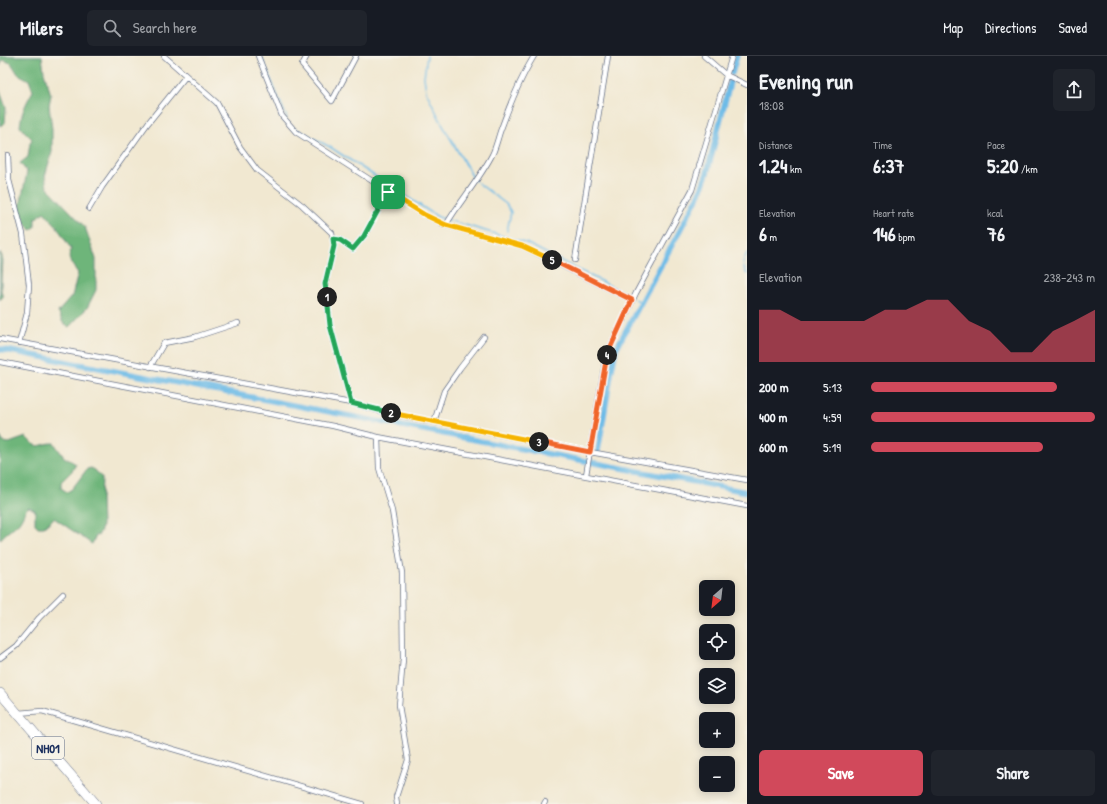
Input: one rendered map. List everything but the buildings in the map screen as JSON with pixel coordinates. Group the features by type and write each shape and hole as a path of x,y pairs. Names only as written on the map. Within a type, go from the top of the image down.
{"highway":[{"name":"NH01","path":"0,693 96,804"}],"street":[{"path":"164,56 217,103 240,147 257,170 302,205 332,233 334,246 325,284 330,325 351,403"},
{"path":"258,56 282,116 289,126 388,192 425,215 446,225 522,246 633,299"},
{"path":"307,56 302,65 332,102 356,56"},
{"path":"446,225 475,184 492,154 522,75 534,56"},
{"path":"575,260 608,56"},
{"path":"704,56 726,75 747,85"},
{"path":"586,473 606,356 636,293 692,190 732,56"},
{"path":"89,209 102,187 148,123 186,76"},
{"path":"8,155 9,180 23,234 29,285 27,313 19,343"},
{"path":"333,239 340,240 353,249 364,236 388,192"},
{"path":"150,368 164,343 195,337 238,323"},
{"path":"434,422 444,391 484,336"},
{"path":"0,339 150,368 351,403 388,413 434,422 747,480"},
{"path":"0,362 333,426 378,437 551,470 586,473 747,506"},
{"path":"378,437 379,468 392,511 402,573 403,659 399,705 408,760 396,797 397,804"},
{"path":"0,658 16,646 39,618 63,594"},
{"path":"18,713 42,711 362,804"}],"green space":[{"path":"0,56 42,56 44,72 51,95 49,105 52,129 52,152 45,176 47,187 85,227 96,259 96,290 87,308 69,327 63,323 58,312 72,296 78,273 69,259 71,249 56,225 44,212 35,219 35,227 31,230 18,216 27,172 20,163 28,157 32,139 20,127 21,117 33,91 29,80 18,74 11,63 3,60 0,66"},
{"path":"0,91 6,108 5,123 0,126"},
{"path":"0,253 2,256 1,290 3,297 0,300"},
{"path":"0,436 3,442 9,443 26,437 34,444 40,446 54,443 64,457 76,464 72,471 61,482 61,488 67,492 72,489 87,469 91,468 95,470 102,478 102,525 98,536 96,535 92,544 54,518 44,527 38,527 35,524 35,510 29,507 26,509 19,522 0,540"}],"waterway":[{"path":"261,56 287,118"},
{"path":"427,56 424,77 426,91 442,124 475,181"},
{"path":"732,73 737,56"},
{"path":"598,451 616,349 700,193 707,173 730,82"},
{"path":"296,129 330,147 438,217 526,243 632,297"},
{"path":"478,183 506,204 511,212 507,231"},
{"path":"747,253 743,264 747,274"},
{"path":"635,299 641,302"},
{"path":"0,349 747,492"}],"route":[{"path":"388,192 425,215 446,225 522,246 632,300 606,356 590,452 388,413 351,403 330,325 325,284 334,246 333,239 340,240 353,249 364,236 388,192"}]}
